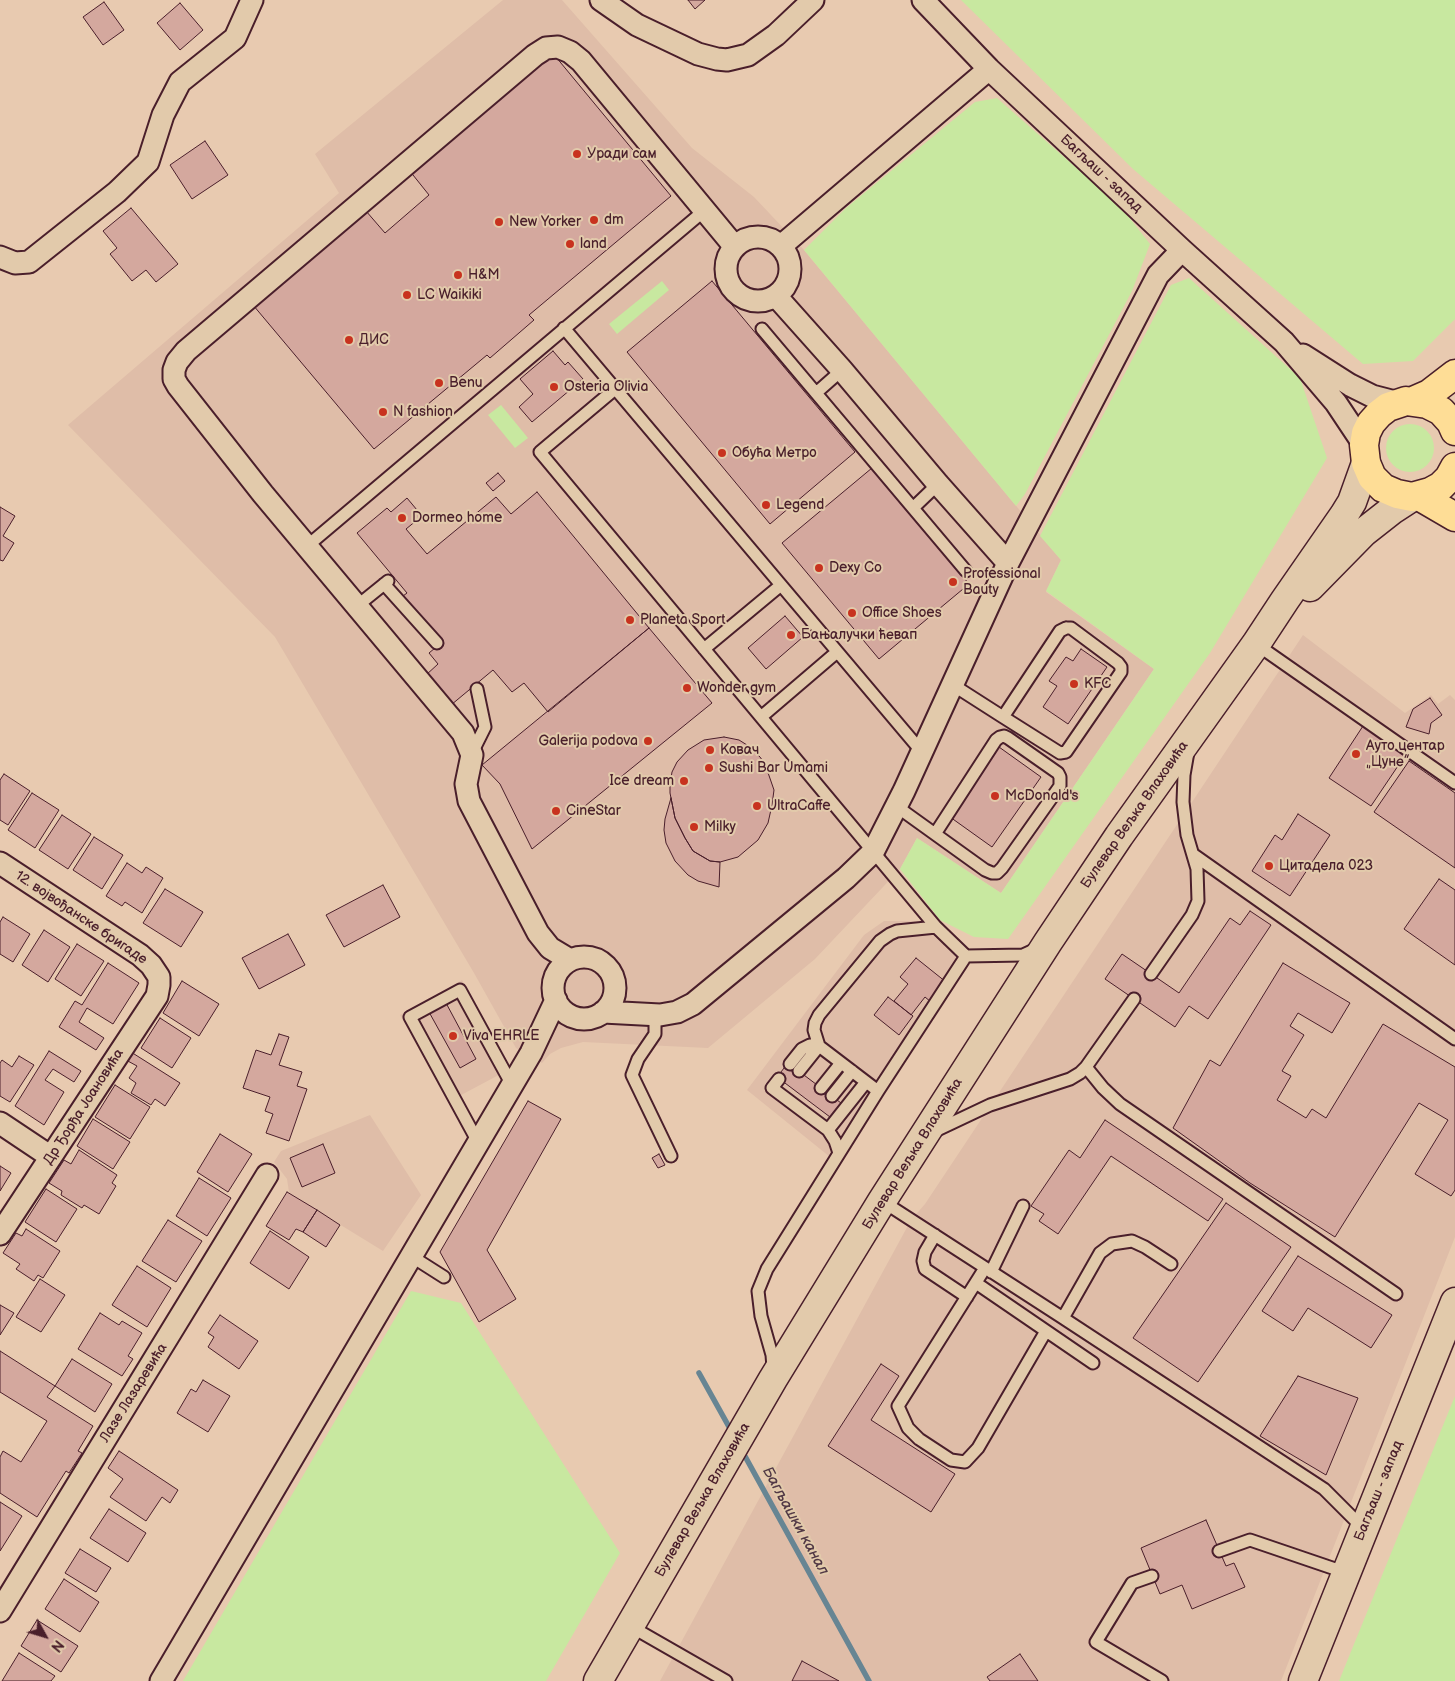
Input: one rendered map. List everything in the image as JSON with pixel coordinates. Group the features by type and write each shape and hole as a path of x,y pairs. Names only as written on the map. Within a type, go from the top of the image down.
{"main road":[{"path":"1455,374 1429,394 1383,410 1371,423 1366,434 1364,454 1372,477 1383,488 1397,494 1416,496 1430,492 1441,486 1449,478 1455,467"},
{"path":"1406,402 1427,404 1441,411 1451,422 1455,431"},
{"name":"Булевар Вељка Влаховића","path":"598,1681 773,1379 921,1140 1048,942 1119,836 1256,644 1344,515 1354,496 1364,454"},
{"path":"1416,496 1455,517"},
{"name":"Булевар Вељка Влаховића","path":"1256,644 1354,542 1380,519 1416,496"},
{"name":"Багљаш - запад","path":"1303,1681 1455,1302"}],"street":[{"path":"0,257 15,263 29,262 117,192 148,162 163,115 180,82 235,38 252,0"},
{"path":"601,0 645,29 698,54 716,60 728,60 748,56 776,35 813,0"},
{"name":"Багљаш - запад","path":"922,0 989,69 1182,250 1284,342 1336,403 1364,454"},
{"path":"160,1681 534,1047 555,990 563,966 570,960 585,957 600,961 612,973 616,988 608,1004 588,1018 572,1016 560,1007 555,990 538,933 469,801 466,784 472,755 463,732 306,547 178,386 174,379 174,370 177,362 193,345 535,55 546,48 558,47 570,52 581,61 735,247"},
{"path":"781,246 989,69"},
{"path":"753,237 773,240 781,246 787,254 790,263 788,282 783,290 776,296 760,301 751,301 736,293 731,286 726,270 727,262 735,247 743,240 753,237"},
{"path":"608,1004 649,1015 677,1012 693,1004 846,878 873,852 922,752 1008,563 1158,275 1182,250"},
{"path":"776,296 1008,563"},
{"name":"Багљаш - запад","path":"1284,342 1372,396 1406,402"},
{"name":"12. војвођанске бригаде","path":"0,863 140,956 151,965 159,977"},
{"path":"538,933 550,948 570,960"},
{"name":"Др Ђорђа Јоановића","path":"0,1234 157,996 160,985 159,977"},
{"path":"534,1047 572,1016"},
{"path":"0,1123 51,1157"},
{"name":"Лазе Лазаревића","path":"0,1611 267,1175"}],"lane":[{"path":"306,547 705,210"},
{"path":"564,328 922,752"},
{"path":"762,329 966,571"},
{"path":"816,393 842,370"},
{"path":"615,389 540,452 936,927 966,956 1023,955 1048,942"},
{"path":"913,508 938,484"},
{"path":"357,606 387,582 437,643"},
{"path":"704,649 781,585"},
{"path":"953,685 1003,717 1060,753 1066,752 1121,672 1121,667 1071,628 1066,628 1060,631 1003,717"},
{"path":"1256,644 1455,783"},
{"path":"761,717 837,652"},
{"path":"472,755 485,726 477,689"},
{"path":"1151,974 1192,915 1198,901 1197,870 1187,835 1183,802 1184,775 1192,733"},
{"path":"896,806 985,870 992,873 997,872 1060,786 1060,777 1058,773 1008,738 1000,737 996,740 935,834"},
{"path":"1194,855 1455,1039"},
{"path":"878,1091 819,1046 814,1030 815,1023 819,1015 880,941 897,931 936,927"},
{"path":"773,1379 772,1356 758,1291 767,1269 839,1152 966,956"},
{"path":"1005,956 1017,965 1020,974 1017,991"},
{"path":"478,1142 410,1017 460,990 512,1085"},
{"path":"921,1140 940,1128 982,1109 1070,1079 1086,1068 1134,999"},
{"path":"649,1015 655,1034 638,1059 632,1075 671,1156"},
{"path":"795,1068 819,1046"},
{"path":"821,1088 841,1063"},
{"path":"1086,1068 1120,1104 1396,1294"},
{"path":"832,1096 852,1071"},
{"path":"779,1078 772,1088 781,1095 807,1107 817,1115 836,1141 839,1152"},
{"path":"828,1130 866,1082"},
{"path":"781,1095 788,1086"},
{"path":"882,1201 1324,1490 1364,1529"},
{"path":"1023,1206 988,1270 976,1283 898,1406 908,1428 918,1440 950,1460 965,1462 978,1448 1046,1331"},
{"path":"935,1235 925,1252 923,1261 925,1269 967,1297"},
{"path":"1063,1318 1100,1253 1112,1244 1132,1241 1171,1264"},
{"path":"411,1256 444,1277"},
{"path":"976,1283 1093,1363"},
{"path":"1219,1551 1250,1540 1346,1573"},
{"path":"1152,1576 1132,1583 1096,1642 1162,1681"},
{"path":"630,1626 726,1681"}],"shaded area":[{"path":"503,0 562,0 692,148 754,197 804,250 1061,560 1046,592 1154,669 1001,893 917,838 900,869 815,959 708,1048 583,1042 561,1048 550,1054 542,1063 516,1048 474,973 275,637 68,425 339,193 315,154"},
{"path":"1303,635 1405,713 1431,695 1438,704 1450,695 1455,700 1455,1237 1281,1681 660,1681 911,1220 925,1204"},
{"path":"884,921 915,921 965,962 835,1161 747,1090 864,935"},
{"path":"462,980 510,1069 448,1102 400,1015"},
{"path":"370,1115 421,1195 383,1251 287,1192 289,1192 287,1179 274,1162 281,1151"}],"green space":[{"path":"961,0 1455,0 1455,319 1413,361 1363,364 1133,169"},
{"path":"997,98 1121,207 1150,244 1132,291 1025,494 1016,506 804,250 846,208 975,102"},
{"path":"1189,278 1300,378 1327,458 1210,653 1008,939 974,937 940,920 900,869 917,838 1001,893 1154,669 1046,591 1061,560 1040,536 1171,285"},
{"path":"662,281 669,290 617,334 609,324"},
{"path":"501,405 528,438 515,448 488,415"},
{"path":"1410,424 1419,426 1427,431 1432,439 1434,448 1432,457 1427,465 1419,470 1410,472 1401,470 1393,465 1388,457 1386,448 1388,439 1393,431 1401,426"},
{"path":"411,1291 461,1303 620,1553 546,1681 183,1681"},
{"path":"1455,1396 1455,1681 1339,1681"}],"building":[{"path":"688,0 705,0 695,9"},
{"path":"104,2 124,30 103,45 83,17"},
{"path":"180,3 203,30 180,50 157,23"},
{"path":"551,51 671,196 529,315 534,320 490,358 487,355 374,449 253,305 366,211 385,233 429,195 409,170"},
{"path":"205,141 228,175 192,199 170,165"},
{"path":"131,208 178,264 156,282 146,270 132,281 110,254 117,248 103,231"},
{"path":"712,281 855,452 770,524 627,352"},
{"path":"553,351 565,365 568,362 583,379 532,422 519,407 533,394 520,379"},
{"path":"872,468 969,584 879,659 782,543"},
{"path":"498,473 505,481 493,491 486,483"},
{"path":"537,492 649,628 548,712 524,683 512,692 493,670 451,705 426,675 438,664 429,653 441,643 403,596 407,593 357,533 387,508 391,512 407,498 422,516 406,529 427,554 496,497 511,514"},
{"path":"0,507 15,516 3,536 14,543 3,561 0,560"},
{"path":"785,616 803,637 766,669 748,648"},
{"path":"649,628 712,703 532,849 500,784 482,765"},
{"path":"1081,649 1107,667 1068,724 1043,707 1057,686 1049,681 1066,657 1073,661"},
{"path":"1430,698 1442,715 1431,723 1429,734 1406,727 1413,709"},
{"path":"1363,726 1406,754 1371,806 1329,778"},
{"path":"724,737 739,740 760,757 765,764 774,790 768,823 758,840 738,857 720,862 710,861 693,851 675,818 670,784 672,772 677,762 688,750 704,740"},
{"path":"999,747 1041,777 992,847 950,817"},
{"path":"1409,761 1455,793 1455,868 1374,812"},
{"path":"4,774 30,791 8,825 0,820 0,780"},
{"path":"32,793 59,810 35,848 8,830"},
{"path":"671,798 675,818 693,851 710,861 720,862 719,887 698,881 688,875 675,861 666,843 664,830"},
{"path":"1298,814 1330,835 1290,896 1252,871 1275,835 1282,840"},
{"path":"62,815 91,834 68,869 39,850"},
{"path":"94,837 123,855 102,889 73,870"},
{"path":"127,863 142,873 146,867 163,878 142,913 125,902 122,906 106,896"},
{"path":"1439,879 1455,890 1455,965 1404,929"},
{"path":"383,885 400,917 344,947 326,915"},
{"path":"165,889 203,912 181,947 143,923"},
{"path":"1250,911 1271,925 1208,1019 1189,1006 1175,1027 1105,979 1122,954 1179,993 1230,918 1240,925"},
{"path":"3,917 30,934 13,962 0,954 0,922"},
{"path":"44,930 70,947 48,982 22,965"},
{"path":"288,934 305,965 259,989 242,958"},
{"path":"77,944 104,961 81,996 55,979"},
{"path":"916,958 946,982 931,1002 925,997 911,1015 894,1001 908,984 900,977"},
{"path":"108,963 139,983 113,1024 87,1008 79,1022 104,1038 96,1050 59,1027 75,1001 82,1005"},
{"path":"1283,963 1350,1003 1332,1033 1298,1013 1290,1026 1304,1035 1282,1071 1291,1076 1277,1100 1306,1118 1312,1109 1326,1118 1383,1024 1455,1067 1455,1190 1451,1196 1415,1174 1448,1120 1419,1103 1335,1237 1250,1183 1173,1128 1210,1060 1220,1066"},
{"path":"182,981 219,1004 199,1036 163,1013"},
{"path":"888,997 913,1016 899,1035 874,1015"},
{"name":"Viva EHRLE","path":"446,1003 476,1059 460,1068 429,1012"},
{"path":"160,1018 191,1038 172,1068 141,1048"},
{"path":"279,1034 289,1037 279,1065 302,1072 297,1086 307,1089 289,1141 266,1133 273,1114 265,1111 270,1097 243,1088 256,1050 271,1055"},
{"path":"49,1051 81,1071 74,1082 53,1069 45,1080 64,1092 44,1125 15,1106"},
{"path":"131,1052 180,1083 165,1106 155,1099 151,1105 131,1093 136,1083 129,1078 137,1066 126,1060"},
{"path":"19,1056 34,1065 10,1102 0,1096 0,1063 2,1060 12,1067"},
{"path":"788,1063 841,1103 830,1117 777,1077"},
{"path":"115,1085 150,1107 130,1139 95,1117"},
{"path":"528,1101 561,1119 487,1250 516,1299 479,1322 440,1252"},
{"path":"93,1119 130,1142 113,1169 77,1146"},
{"path":"1105,1120 1223,1199 1208,1221 1111,1156 1058,1234 1039,1221 1044,1214 1031,1206 1069,1150 1080,1158"},
{"path":"220,1134 252,1154 228,1192 197,1172"},
{"path":"323,1144 335,1173 302,1187 290,1158"},
{"path":"79,1150 117,1175 112,1183 116,1186 99,1214 84,1205 82,1208 61,1195 62,1191 49,1183 64,1160 71,1164"},
{"path":"659,1154 665,1165 658,1168 652,1158"},
{"path":"0,1166 11,1173 0,1191"},
{"path":"199,1178 231,1198 207,1236 176,1216"},
{"path":"46,1189 77,1209 56,1242 25,1222"},
{"path":"287,1192 317,1210 303,1232 296,1229 289,1240 266,1226"},
{"path":"1226,1203 1291,1247 1198,1382 1133,1338"},
{"path":"317,1210 340,1225 326,1247 303,1232"},
{"path":"168,1220 202,1241 176,1282 142,1261"},
{"path":"26,1229 60,1251 43,1278 38,1275 34,1281 16,1269 20,1264 3,1253 16,1233 22,1236"},
{"path":"270,1231 309,1257 289,1289 250,1263"},
{"path":"1298,1256 1392,1315 1371,1348 1308,1308 1293,1331 1262,1311"},
{"path":"137,1266 171,1288 147,1327 112,1305"},
{"path":"40,1279 65,1295 41,1332 16,1317"},
{"path":"0,1305 14,1313 0,1335"},
{"path":"100,1313 119,1325 122,1321 142,1333 128,1356 133,1359 122,1376 78,1349"},
{"path":"220,1315 258,1341 239,1369 208,1347 214,1337 208,1333"},
{"path":"0,1351 55,1386 47,1397 93,1426 78,1451 82,1453 69,1473 66,1471 37,1517 0,1493 0,1457 3,1451 21,1462 47,1421 0,1392"},
{"path":"72,1359 112,1384 95,1412 55,1386"},
{"path":"881,1364 899,1376 871,1420 955,1474 931,1512 828,1446"},
{"path":"1298,1376 1358,1398 1326,1475 1260,1436"},
{"path":"203,1380 230,1396 208,1432 177,1413 191,1389 196,1392"},
{"path":"119,1451 178,1490 170,1503 162,1497 146,1521 110,1497 123,1479 108,1468"},
{"path":"0,1502 22,1516 0,1551"},
{"path":"109,1509 146,1533 128,1562 90,1538"},
{"path":"1206,1520 1226,1566 1234,1563 1245,1587 1192,1609 1182,1585 1160,1594 1141,1548"},
{"path":"80,1549 111,1568 96,1592 65,1573"},
{"path":"64,1579 99,1602 80,1632 45,1609"},
{"path":"37,1620 78,1646 61,1672 21,1646"},
{"path":"19,1653 55,1676 51,1681 2,1681"},
{"path":"1020,1654 1038,1681 990,1681 987,1677"},
{"path":"802,1661 839,1681 792,1681"}],"waterway":[{"name":"Багљашки канал","path":"699,1373 733,1434"},
{"name":"Багљашки канал","path":"741,1449 869,1681"}],"place":[{"name":"Уради сам","path":"577,154"},
{"name":"dm","path":"594,220"},
{"name":"New Yorker","path":"499,222"},
{"name":"land","path":"570,244"},
{"name":"H&M","path":"458,275"},
{"name":"LC Waikiki","path":"407,295"},
{"name":"ДИС","path":"349,340"},
{"name":"Benu","path":"439,383"},
{"name":"Osteria Olivia","path":"554,387"},
{"name":"N fashion","path":"383,412"},
{"name":"Обућа Метро","path":"722,453"},
{"name":"Legend","path":"766,505"},
{"name":"Dormeo home","path":"402,518"},
{"name":"Dexy Co","path":"819,568"},
{"name":"Professional Bauty","path":"953,582"},
{"name":"Office Shoes","path":"852,613"},
{"name":"Planeta Sport","path":"630,620"},
{"name":"Бањалучки ћевап","path":"791,635"},
{"name":"KFC","path":"1074,684"},
{"name":"Wonder gym","path":"687,688"},
{"name":"Galerija podova","path":"648,741"},
{"name":"Ковач","path":"710,750"},
{"name":"Ауто центар „Цуне”","path":"1356,754"},
{"name":"Sushi Bar Umami","path":"709,768"},
{"name":"Ice dream","path":"684,781"},
{"name":"McDonald's","path":"995,796"},
{"name":"UltraCaffe","path":"757,806"},
{"name":"CineStar","path":"556,811"},
{"name":"Milky","path":"694,827"},
{"name":"Цитадела 023","path":"1269,866"},
{"name":"Viva EHRLE","path":"453,1036"}]}
